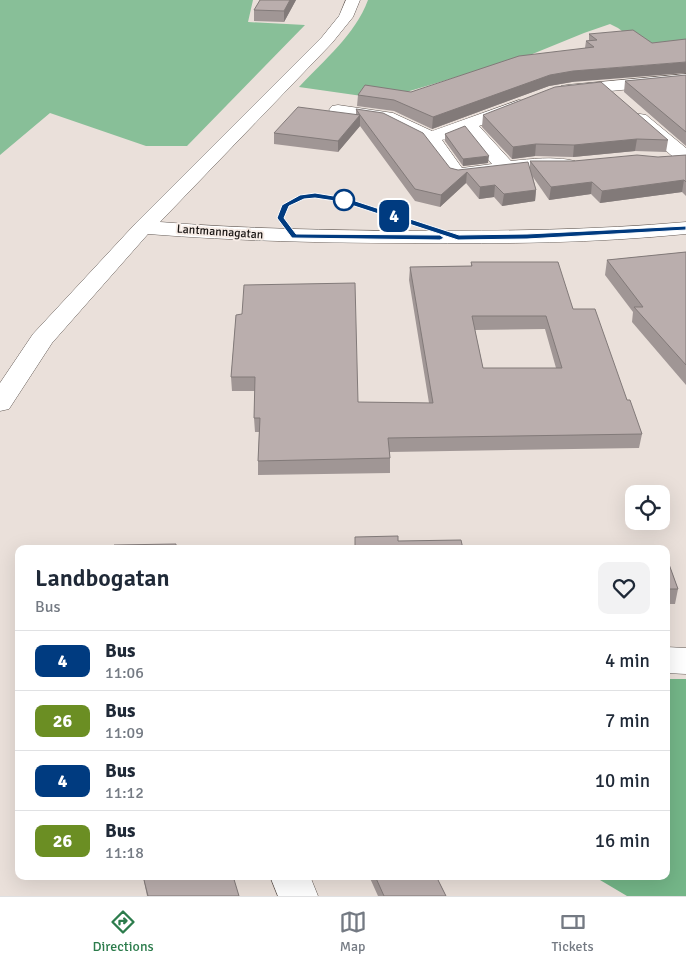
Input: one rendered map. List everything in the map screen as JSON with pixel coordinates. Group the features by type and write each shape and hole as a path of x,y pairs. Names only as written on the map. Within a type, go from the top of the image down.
{"street":[{"path":"0,403 42,339 143,227 327,40 346,17 353,0"},
{"path":"664,62 686,79"},
{"path":"611,68 654,98"},
{"path":"549,93 686,79"},
{"path":"604,86 686,158"},
{"path":"432,138 531,100"},
{"path":"338,110 387,117 432,138 457,174 535,164 582,164"},
{"path":"468,124 506,168"},
{"path":"658,135 677,132"},
{"path":"666,160 686,158"},
{"name":"Lantmannagatan","path":"143,227 294,236 458,238 686,228"},
{"path":"670,660 686,661"},
{"path":"292,880 298,896"}],"green space":[{"path":"0,0 253,0 248,22 305,25 187,146 146,146 50,113 0,155"},
{"path":"368,0 686,0 686,43 643,47 610,24 530,55 383,99 299,87 347,36"},
{"path":"670,679 686,679 686,896 627,896 600,880 670,880"}],"building":[{"path":"260,0 290,0 284,11 254,10"},
{"path":"633,30 652,43 686,39 686,62 573,71 550,75 433,117 394,100 358,95 365,85 411,92 519,56 594,47 586,41 597,40 589,34"},
{"path":"686,75 686,132 625,81"},
{"path":"601,82 668,140 637,139 574,145 536,144 513,147 483,115 555,87"},
{"path":"298,107 360,115 338,141 274,133"},
{"path":"356,109 383,113 423,133 450,168 458,170 528,162 536,190 504,194 495,185 480,187 467,172 441,195 415,189"},
{"path":"465,126 489,156 463,159 445,134"},
{"path":"637,155 658,157 686,155 686,182 684,180 602,191 592,182 551,187 530,161 574,161"},
{"path":"686,252 686,365 634,307 643,307 607,260"},
{"path":"471,262 558,262 573,309 595,309 627,400 630,400 642,434 388,438 390,458 258,461 260,418 254,418 255,377 231,377 236,315 242,314 244,285 355,283 358,402 433,403 410,267 472,266","holes":["472,316 546,316 562,368 483,368"]},
{"path":"398,536 398,541 461,540 462,545 355,545 355,537"},
{"path":"176,544 176,545 114,545"},
{"path":"670,567 678,589 670,589"},
{"path":"144,880 234,880 239,896 148,896"},
{"path":"377,880 438,880 446,896 384,896"}],"bus line":[{"name":"4","path":"440,238 294,236 280,218 286,205 302,197 315,196 344,200 369,207 458,238 527,237 686,228"}]}
